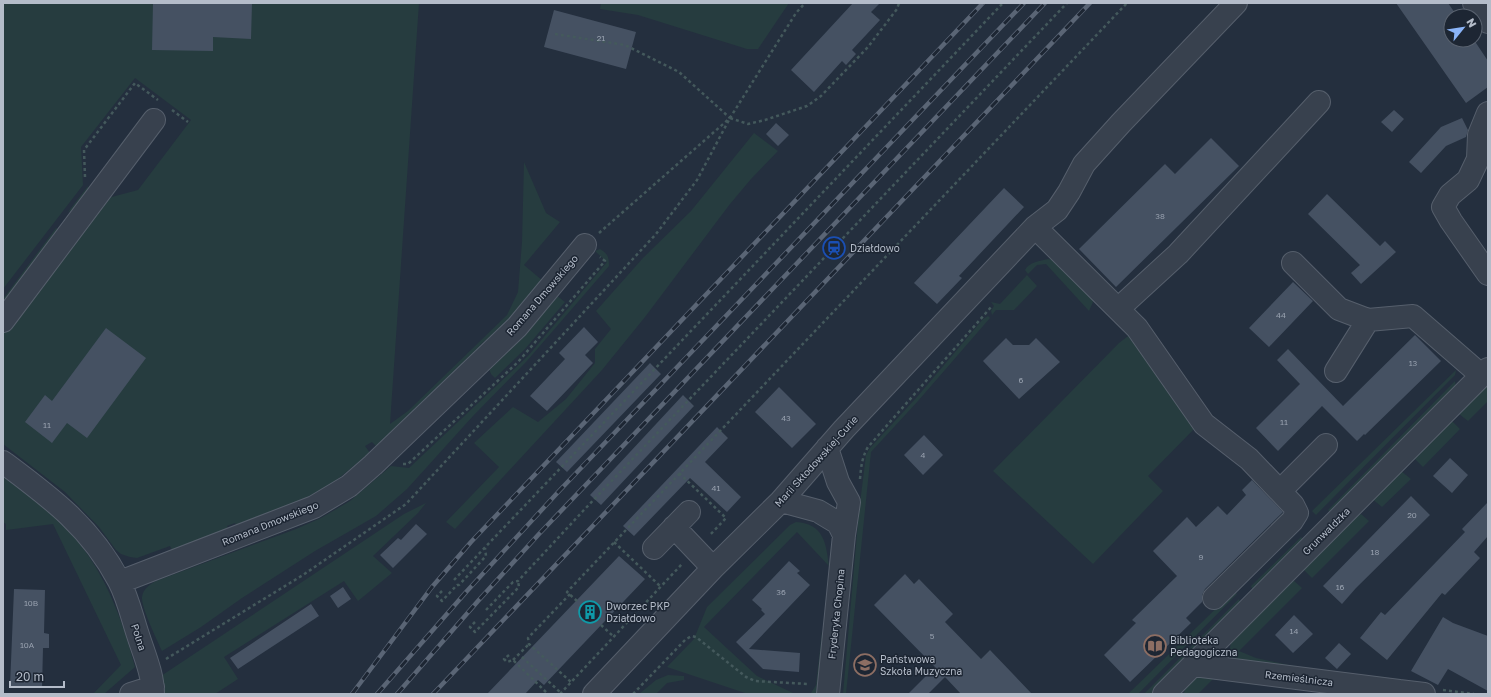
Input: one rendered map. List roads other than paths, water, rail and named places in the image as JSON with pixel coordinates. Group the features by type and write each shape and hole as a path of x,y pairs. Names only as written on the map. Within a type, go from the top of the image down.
{"street":[{"name":"Marii Skłodowskiej-Curie","path":"594,694 713,568 781,501 828,448 1035,227 1057,210 1069,192 1084,164 1120,123 1236,3"},
{"path":"1474,3 1488,22"},
{"path":"1118,309 1178,254 1319,102"},
{"path":"1488,113 1479,135 1478,159 1468,180 1450,195 1443,207 1488,274"},
{"path":"3,321 154,120"},
{"path":"1035,227 1137,328 1204,424 1249,459 1293,505 1297,513 1292,521 1214,598"},
{"name":"Romana Dmowskiego","path":"120,582 314,507 349,486 373,465 517,327 585,245"},
{"path":"1293,263 1339,309 1368,320 1413,316 1485,372"},
{"path":"1336,371 1368,320"},
{"name":"Grunwaldzka","path":"1164,694 1485,372"},
{"path":"1280,492 1326,445"},
{"name":"Fryderyka Chopina","path":"828,448 849,483 849,502 844,535 829,690"},
{"path":"3,462 43,492 75,520 98,546 120,582"},
{"path":"805,474 849,483"},
{"path":"805,474 818,511"},
{"path":"781,501 818,511 838,523 844,535"},
{"path":"654,548 689,512"},
{"path":"674,527 713,568"},
{"name":"Polna","path":"120,582 152,684"},
{"name":"Rzemieślnicza","path":"1194,665 1401,693 1424,694"},
{"path":"131,694 152,684"}],"railway":[{"path":"352,694 432,587 471,542 983,3"},
{"path":"377,694 467,591 560,490 1024,3"},
{"path":"397,694 539,534 1045,3"},
{"path":"433,694 1090,3"}],"place":[{"name":"Działdowo","path":"834,248"},
{"name":"Dworzec PKP Działdowo","path":"590,612"},
{"name":"Biblioteka Pedagogiczna","path":"1155,646"},
{"name":"Państwowa Szkoła Muzyczna","path":"865,665"}]}
